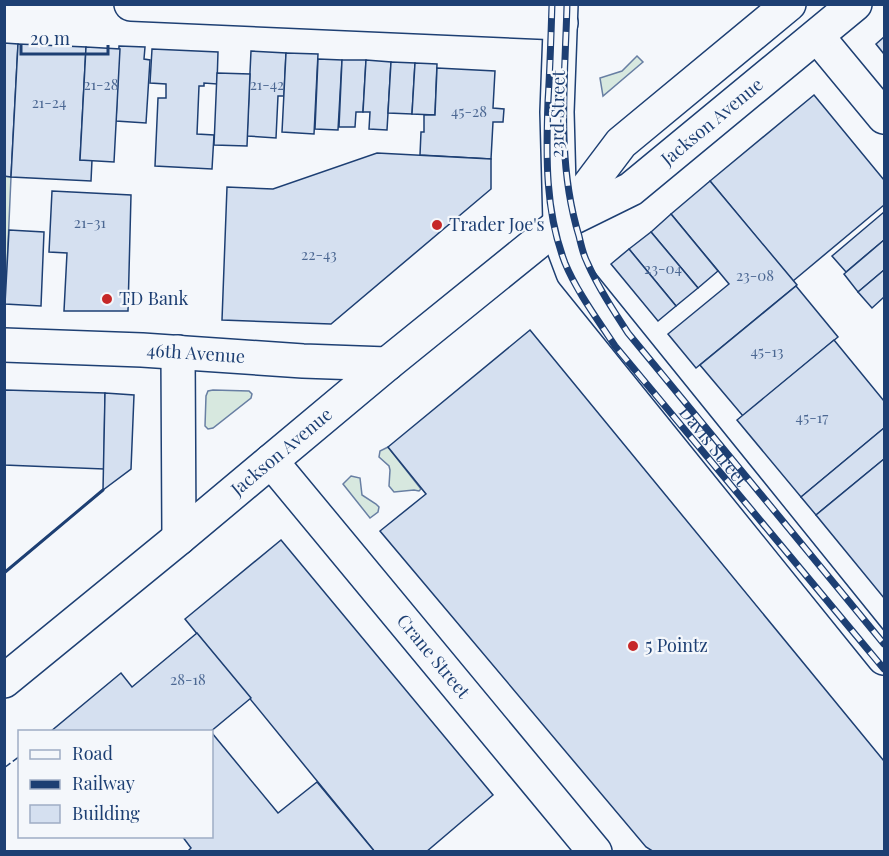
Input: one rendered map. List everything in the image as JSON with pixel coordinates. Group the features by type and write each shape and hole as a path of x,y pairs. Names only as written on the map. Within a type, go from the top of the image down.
{"street":[{"path":"131,4 561,14"},
{"name":"Jackson Avenue","path":"560,224 621,143 789,4"},
{"name":"Jackson Avenue","path":"4,681 560,224 631,189 855,4"},
{"name":"23rd Street","path":"560,224 557,112 561,14"},
{"path":"817,36 885,117"},
{"name":"Davis Street","path":"560,224 564,249 573,273 885,658"},
{"name":"46th Avenue","path":"4,345 387,364"},
{"path":"178,352 179,538"},
{"name":"Crane Street","path":"271,461 595,852"}],"shaded area":[{"path":"637,56 643,62 603,96 600,78 622,71"},
{"path":"4,176 11,177 5,312 4,312"},
{"path":"208,391 249,391 252,394 251,398 213,428 208,429 205,426 206,396"},
{"path":"388,447 421,489 419,491 394,492 389,486 389,466 379,457 380,451"},
{"path":"351,476 360,478 362,495 379,507 378,512 370,518 343,484"}],"building":[{"path":"884,37 884,54 876,44"},
{"path":"4,43 18,44 11,177 4,176"},
{"path":"18,44 86,47 80,160 92,160 91,181 11,177"},
{"path":"119,46 145,47 144,59 150,60 146,123 116,121"},
{"path":"86,47 120,49 114,162 80,160"},
{"path":"152,49 218,52 217,84 204,83 204,86 199,86 197,134 214,135 212,169 155,166 158,98 166,98 166,84 150,83"},
{"path":"251,51 286,53 284,96 278,96 276,138 247,136"},
{"path":"286,53 318,54 314,134 282,132"},
{"path":"318,59 342,60 338,130 315,129"},
{"path":"342,60 366,60 363,112 356,112 355,127 339,127"},
{"path":"366,60 391,62 387,130 369,129 370,112 363,112"},
{"path":"391,62 415,63 412,114 388,113"},
{"path":"415,63 437,64 435,115 412,114"},
{"path":"437,68 495,71 493,108 504,109 503,122 493,122 491,159 420,155 424,115 435,115"},
{"path":"217,73 250,74 247,146 214,145"},
{"path":"814,95 884,180 884,205 793,281 710,181"},
{"path":"377,153 491,159 491,189 331,324 222,320 227,187 273,189"},
{"path":"710,181 797,285 696,368 668,334 729,284 671,214"},
{"path":"52,191 131,195 128,311 64,311 67,253 49,252"},
{"path":"884,212 884,240 846,272 832,256"},
{"path":"671,214 718,271 698,288 651,232"},
{"path":"9,230 44,232 41,306 5,304"},
{"path":"651,232 698,288 676,306 629,249"},
{"path":"884,240 884,270 858,292 844,274"},
{"path":"629,249 676,306 658,321 611,264"},
{"path":"884,270 884,297 872,308 858,292"},
{"path":"796,286 838,337 743,416 700,365"},
{"name":"5 Pointz","path":"530,330 884,761 884,852 654,852 646,847 380,531 426,494 388,447"},
{"path":"834,340 884,401 884,428 801,497 737,420"},
{"path":"5,390 105,393 104,469 4,465"},
{"path":"105,393 134,395 131,469 103,490"},
{"path":"884,428 884,459 816,515 801,497"},
{"path":"884,459 884,598 816,515"},
{"path":"281,540 493,795 426,852 375,852 185,619"},
{"path":"197,633 251,698 212,730 52,730 121,673 132,687"},
{"path":"213,734 278,813 317,782 375,852 187,852 191,848 184,838 213,838"}],"railway":[{"path":"552,4 547,122 548,183 558,243 575,285 615,346 884,669"},
{"path":"567,4 564,92 567,179 581,246 591,271 628,333 884,644"}],"fence":[{"path":"4,768 18,758"}],"wall":[{"path":"4,573 103,490"}],"place":[{"name":"Trader Joe's","path":"437,225"},
{"name":"TD Bank","path":"107,299"},
{"name":"5 Pointz","path":"633,646"}]}
